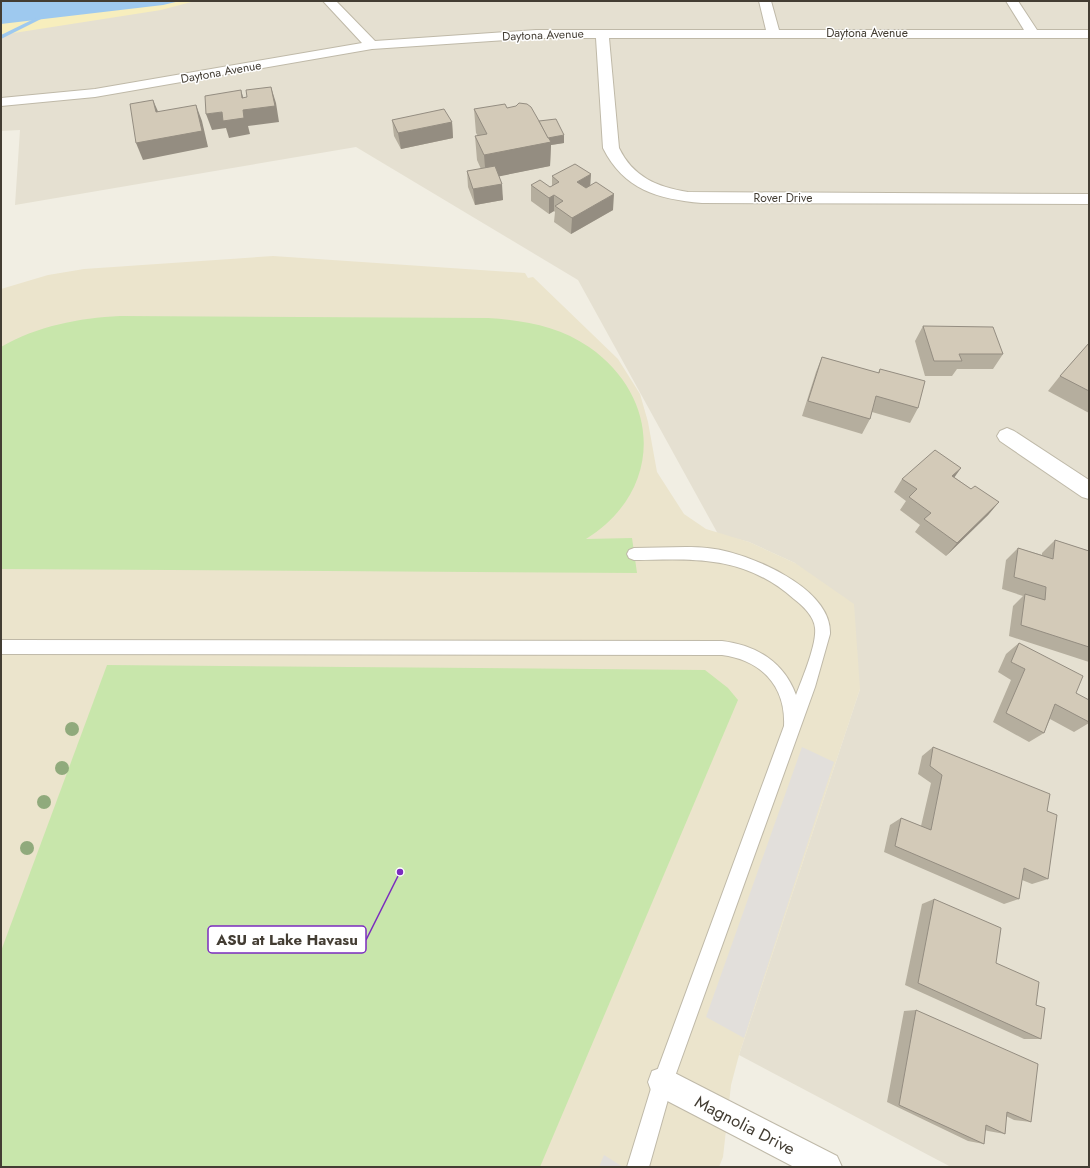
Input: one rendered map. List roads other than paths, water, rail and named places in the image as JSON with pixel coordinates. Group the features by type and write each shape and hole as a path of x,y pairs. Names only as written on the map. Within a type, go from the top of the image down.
{"street":[{"path":"329,1 372,46"},
{"path":"765,1 773,33"},
{"path":"1012,1 1032,33"},
{"name":"Rover Drive","path":"602,33 611,148 617,161 628,173 657,189 679,195 702,198 1089,199"},
{"name":"Daytona Avenue","path":"1,102 96,93 372,46 536,34 1089,34"},
{"path":"1007,436 1089,491"},
{"name":"Magnolia Drive","path":"663,1082 826,1167"}],"lane":[{"path":"634,554 707,554 732,558 751,565 774,576 799,593 806,600 823,627 818,653 791,732 663,1082 638,1167"},
{"path":"1,647 722,648 748,654 766,664 778,676 786,688 791,703 793,723 791,732"}],"water":[{"path":"1,1 180,1 163,5 1,24"}],"waterway":[{"path":"1,37 46,15"}],"place":[{"name":"ASU at Lake Havasu","path":"400,872"}]}
